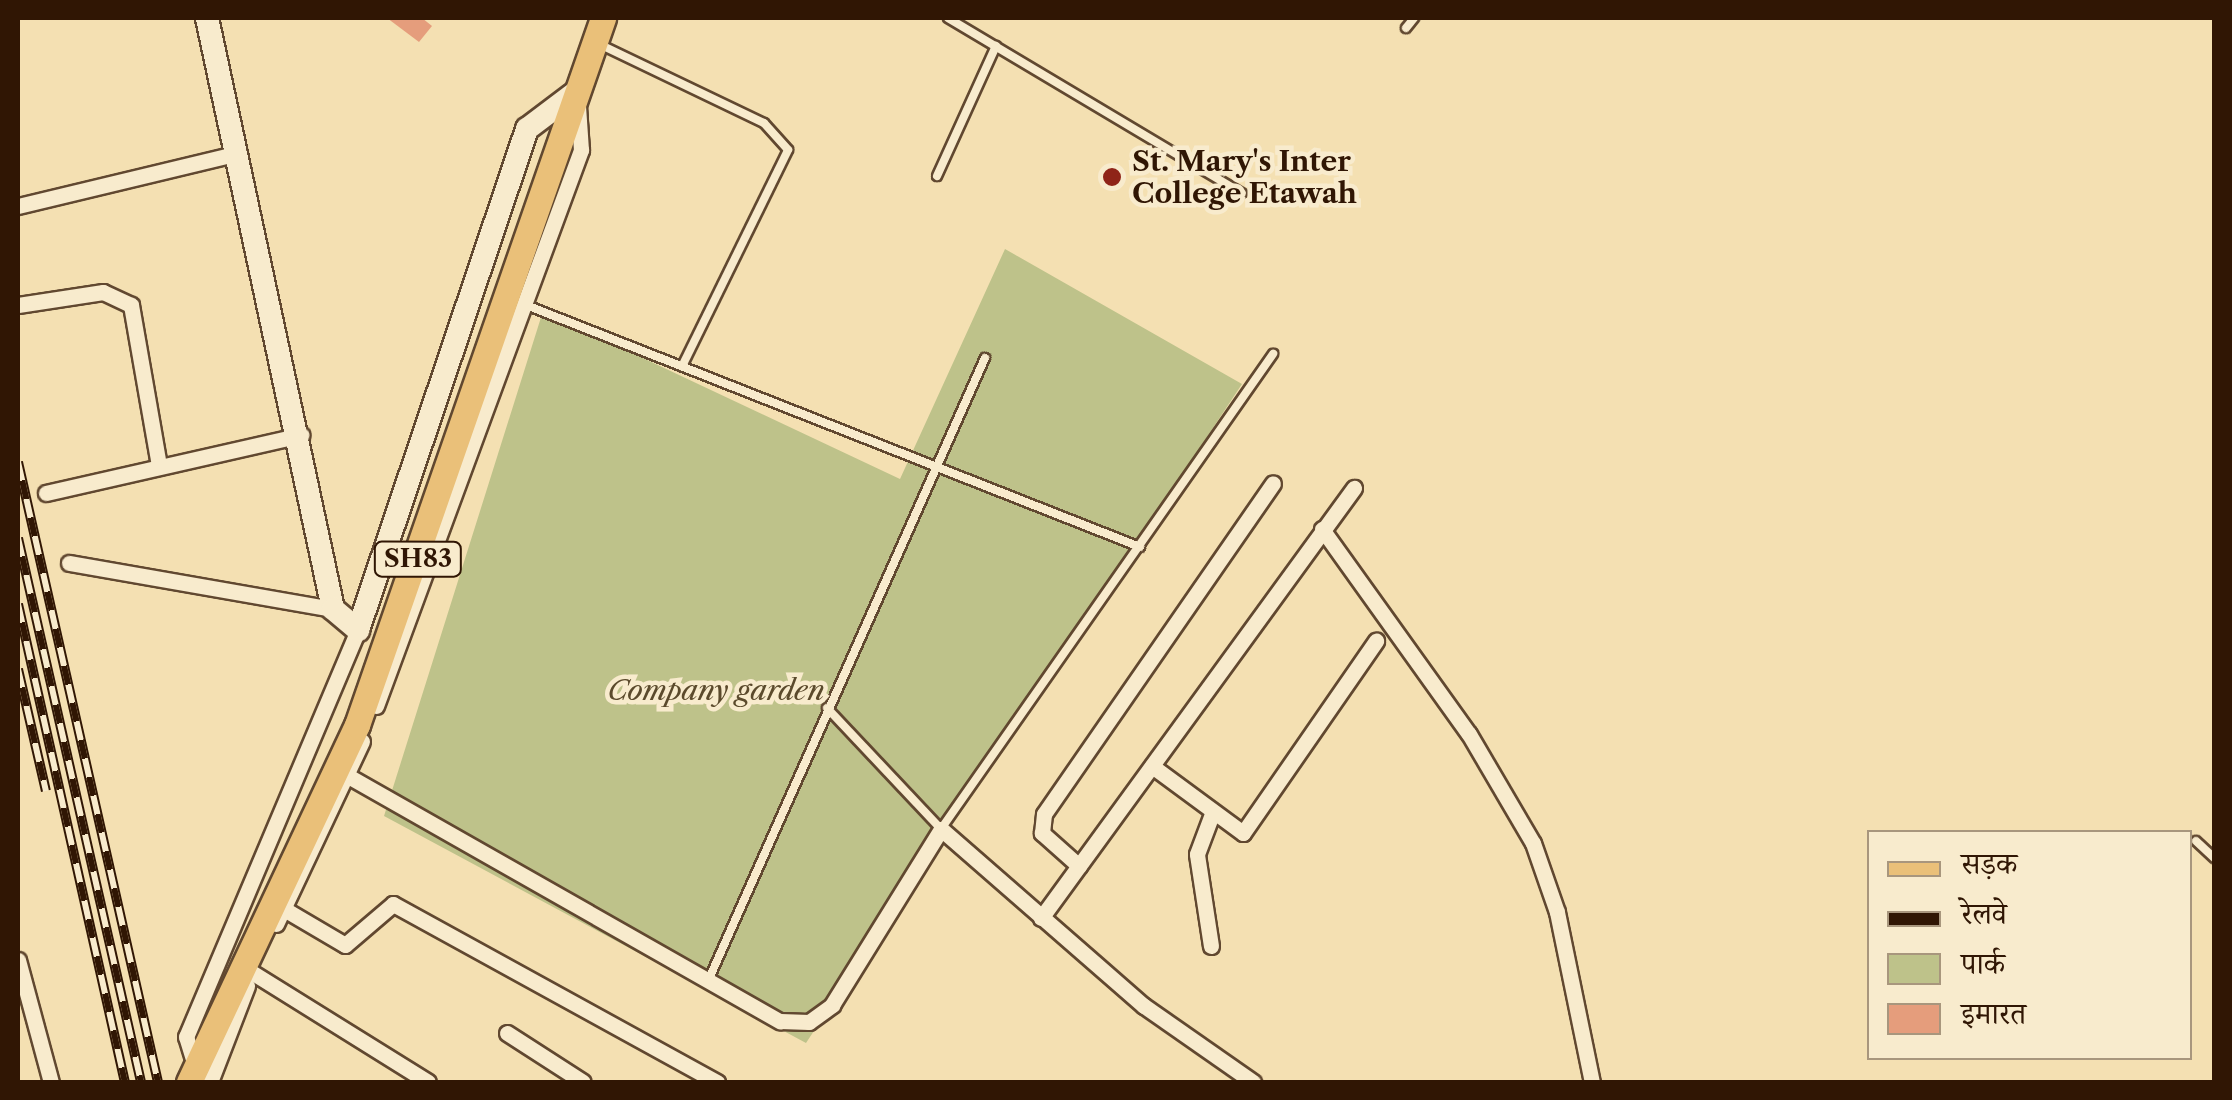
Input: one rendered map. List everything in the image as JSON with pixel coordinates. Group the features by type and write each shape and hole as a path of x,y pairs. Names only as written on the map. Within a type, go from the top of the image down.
{"main road":[{"name":"SH83","path":"198,1078 357,725 598,30"}],"street":[{"path":"207,18 302,435 333,608"},
{"path":"198,1078 348,776 582,150 576,92"},
{"path":"198,1078 186,1037 358,630 527,128 576,92"},
{"path":"18,206 239,153"},
{"path":"18,305 102,292 131,305 159,465"},
{"path":"46,493 302,435"},
{"path":"1079,866 1042,833 1044,814 1273,483"},
{"path":"1041,918 1354,488"},
{"path":"1322,530 1469,734 1532,843 1558,912 1592,1082"},
{"path":"69,563 333,608 358,630"},
{"path":"1152,766 1212,814 1247,830 1376,641"},
{"path":"348,776 752,1012 809,1022 852,980 941,830 1041,918 1253,1082"},
{"path":"1211,946 1198,854 1212,814"},
{"path":"284,909 345,945 393,904 717,1082"},
{"path":"18,960 52,1082"},
{"path":"253,973 428,1082"},
{"path":"508,1033 583,1082"}],"lane":[{"path":"948,18 1242,194"},
{"path":"1406,28 1414,18"},
{"path":"598,30 764,123 788,150 682,366"},
{"path":"937,176 996,46"},
{"path":"526,305 1140,547"},
{"path":"827,708 941,830 1273,354"},
{"path":"706,985 934,465 985,358"},
{"path":"2196,841 2214,858"}],"green space":[{"name":"Company garden","path":"1005,249 1242,384 806,1043 384,816 543,311 900,479"}],"building":[{"path":"387,18 422,18 432,26 419,42"}],"railway":[{"path":"18,462 158,1082"},
{"path":"18,538 141,1082"},
{"path":"18,604 125,1082"},
{"path":"18,669 46,791"}],"place":[{"name":"St. Mary's Inter College Etawah","path":"1112,177"}]}
